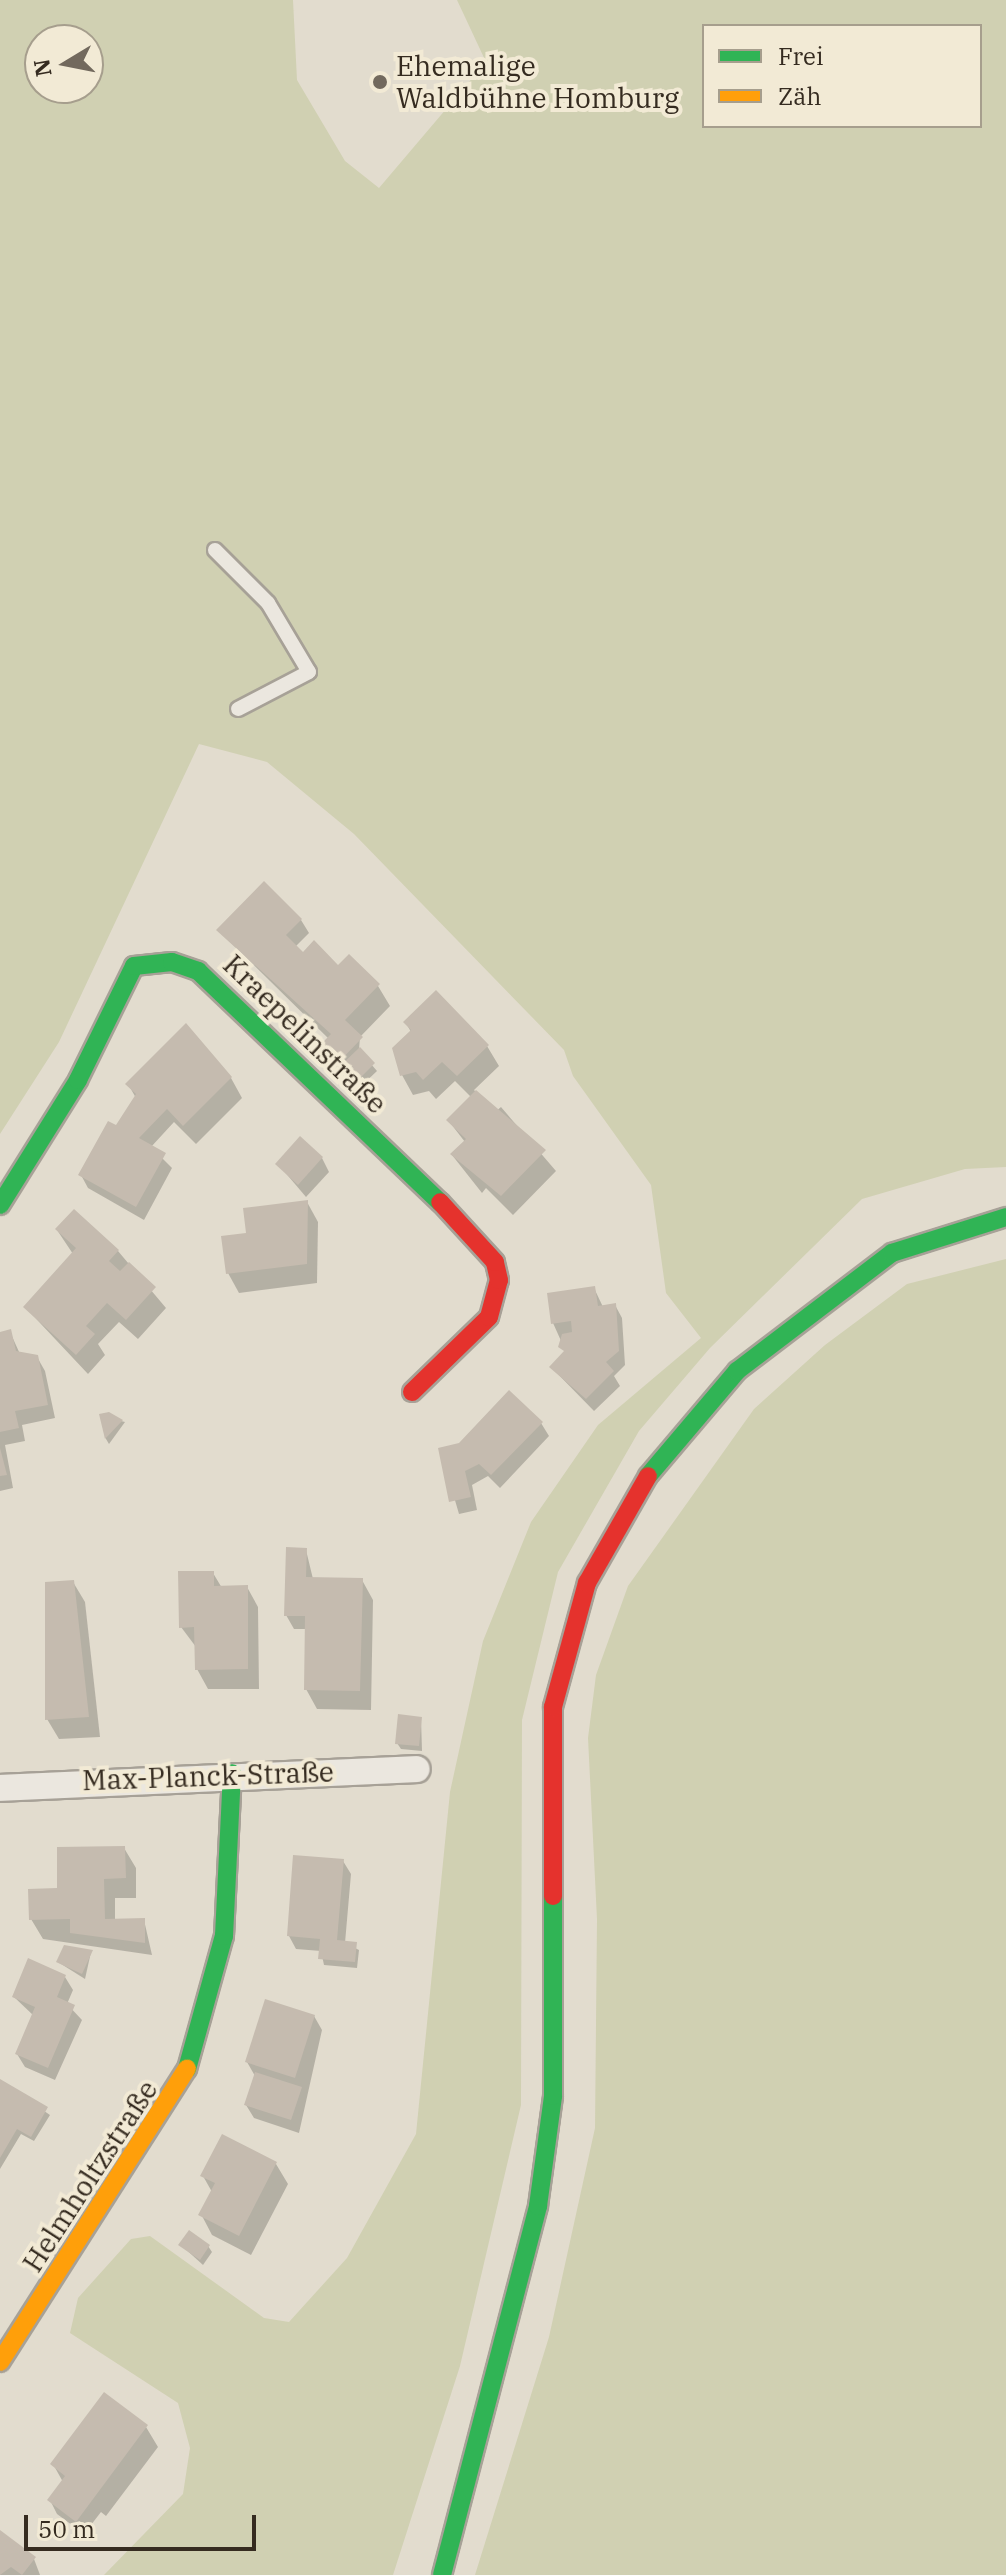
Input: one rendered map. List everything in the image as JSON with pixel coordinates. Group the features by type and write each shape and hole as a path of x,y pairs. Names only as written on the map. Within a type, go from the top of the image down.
{"street":[{"name":"Kraepelinstraße","path":"0,1205 78,1080 134,966 172,962 198,971 471,1231 495,1262 499,1280 489,1317 412,1392"},
{"path":"442,2575 538,2206 553,2096 552,1722 565,1645 587,1583 658,1458 737,1371 892,1253 1006,1217"},
{"name":"Max-Planck-Straße","path":"0,1788 232,1773 417,1769"},
{"name":"Helmholtzstraße","path":"0,2362 177,2094 206,2020 224,1936 232,1773"}],"lane":[{"path":"215,550 268,603 309,672 238,709"}],"green space":[{"path":"0,0 293,0 297,80 345,161 379,188 486,62 457,0 1006,0 1006,1167 965,1169 862,1199 710,1348 639,1431 558,1572 522,1720 521,2105 460,2366 393,2575 104,2575 183,2494 190,2448 178,2403 70,2333 78,2298 131,2239 150,2236 264,2318 289,2322 347,2258 416,2134 450,1792 483,1641 531,1522 598,1425 701,1338 666,1293 651,1185 573,1076 564,1050 354,834 267,762 199,744 59,1042 0,1134"},
{"path":"1006,1259 1006,2575 475,2575 549,2337 595,2128 597,1919 588,1738 596,1675 628,1586 754,1409 825,1345 907,1284"}],"building":[{"path":"264,881 302,919 286,935 303,952 314,940 338,965 349,954 380,984 345,1020 363,1037 335,1066 317,1048 331,1034 216,930"},
{"path":"436,990 489,1045 457,1076 442,1062 423,1080 416,1072 400,1076 392,1048 411,1030 403,1022"},
{"path":"186,1023 232,1077 183,1126 167,1109 139,1138 166,1153 136,1207 78,1175 108,1121 116,1125 136,1094 125,1084"},
{"path":"360,1047 375,1063 353,1085 337,1069"},
{"path":"476,1090 546,1150 501,1196 450,1154 466,1139 446,1120"},
{"path":"300,1136 323,1157 298,1185 275,1164"},
{"path":"308,1200 307,1264 226,1274 221,1236 246,1233 243,1208"},
{"path":"74,1209 119,1250 109,1261 120,1271 129,1262 156,1287 126,1320 107,1303 86,1326 95,1334 76,1355 23,1307 76,1248 55,1229"},
{"path":"595,1286 598,1306 616,1303 619,1351 606,1362 614,1371 586,1399 549,1367 564,1351 558,1347 562,1334 572,1332 571,1321 551,1324 547,1293"},
{"path":"11,1329 16,1351 38,1355 48,1405 15,1411 19,1428 0,1432 0,1332"},
{"path":"509,1390 543,1422 491,1475 479,1464 465,1471 471,1497 449,1502 438,1448 459,1443"},
{"path":"109,1412 123,1420 105,1439 99,1414"},
{"path":"0,1448 7,1475 0,1476"},
{"path":"286,1547 307,1548 306,1577 363,1578 360,1691 304,1690 305,1616 284,1616"},
{"path":"178,1571 214,1571 214,1586 248,1585 248,1669 195,1670 194,1627 179,1628"},
{"path":"74,1580 89,1717 45,1720 45,1582"},
{"path":"398,1714 422,1717 419,1746 395,1744"},
{"path":"125,1846 126,1878 104,1879 105,1919 145,1918 145,1943 70,1933 70,1919 29,1920 28,1889 57,1888 57,1847"},
{"path":"293,1855 344,1859 337,1940 357,1942 355,1962 318,1959 320,1939 287,1936"},
{"path":"64,1945 93,1950 82,1974 56,1962"},
{"path":"28,1958 66,1975 57,1997 75,2005 48,2068 15,2054 35,2007 12,1997"},
{"path":"265,1999 315,2015 295,2078 245,2062"},
{"path":"255,2072 302,2087 291,2120 244,2105"},
{"path":"0,2079 48,2107 31,2137 17,2129 0,2158"},
{"path":"222,2134 277,2162 239,2236 198,2215 215,2183 200,2176"},
{"path":"189,2230 210,2245 200,2260 178,2245"},
{"path":"104,2392 148,2425 76,2522 47,2500 65,2476 50,2464"},
{"path":"0,2530 36,2557 22,2575 11,2567 0,2575"}],"traffic: fast":[{"path":"0,1205 78,1080 134,966 172,962 198,971 440,1202"},
{"path":"648,1476 737,1371 892,1253 1006,1217"},
{"path":"187,2069 224,1936 232,1773"},
{"path":"442,2575 538,2206 553,2096 553,1896"}],"traffic: slow":[{"path":"0,2362 187,2069"}],"traffic: jam":[{"path":"412,1392 489,1317 499,1280 495,1262 440,1202"},
{"path":"553,1896 553,1707 587,1583 648,1476"}],"place":[{"name":"Ehemalige Waldbühne Homburg","path":"380,82"}]}
